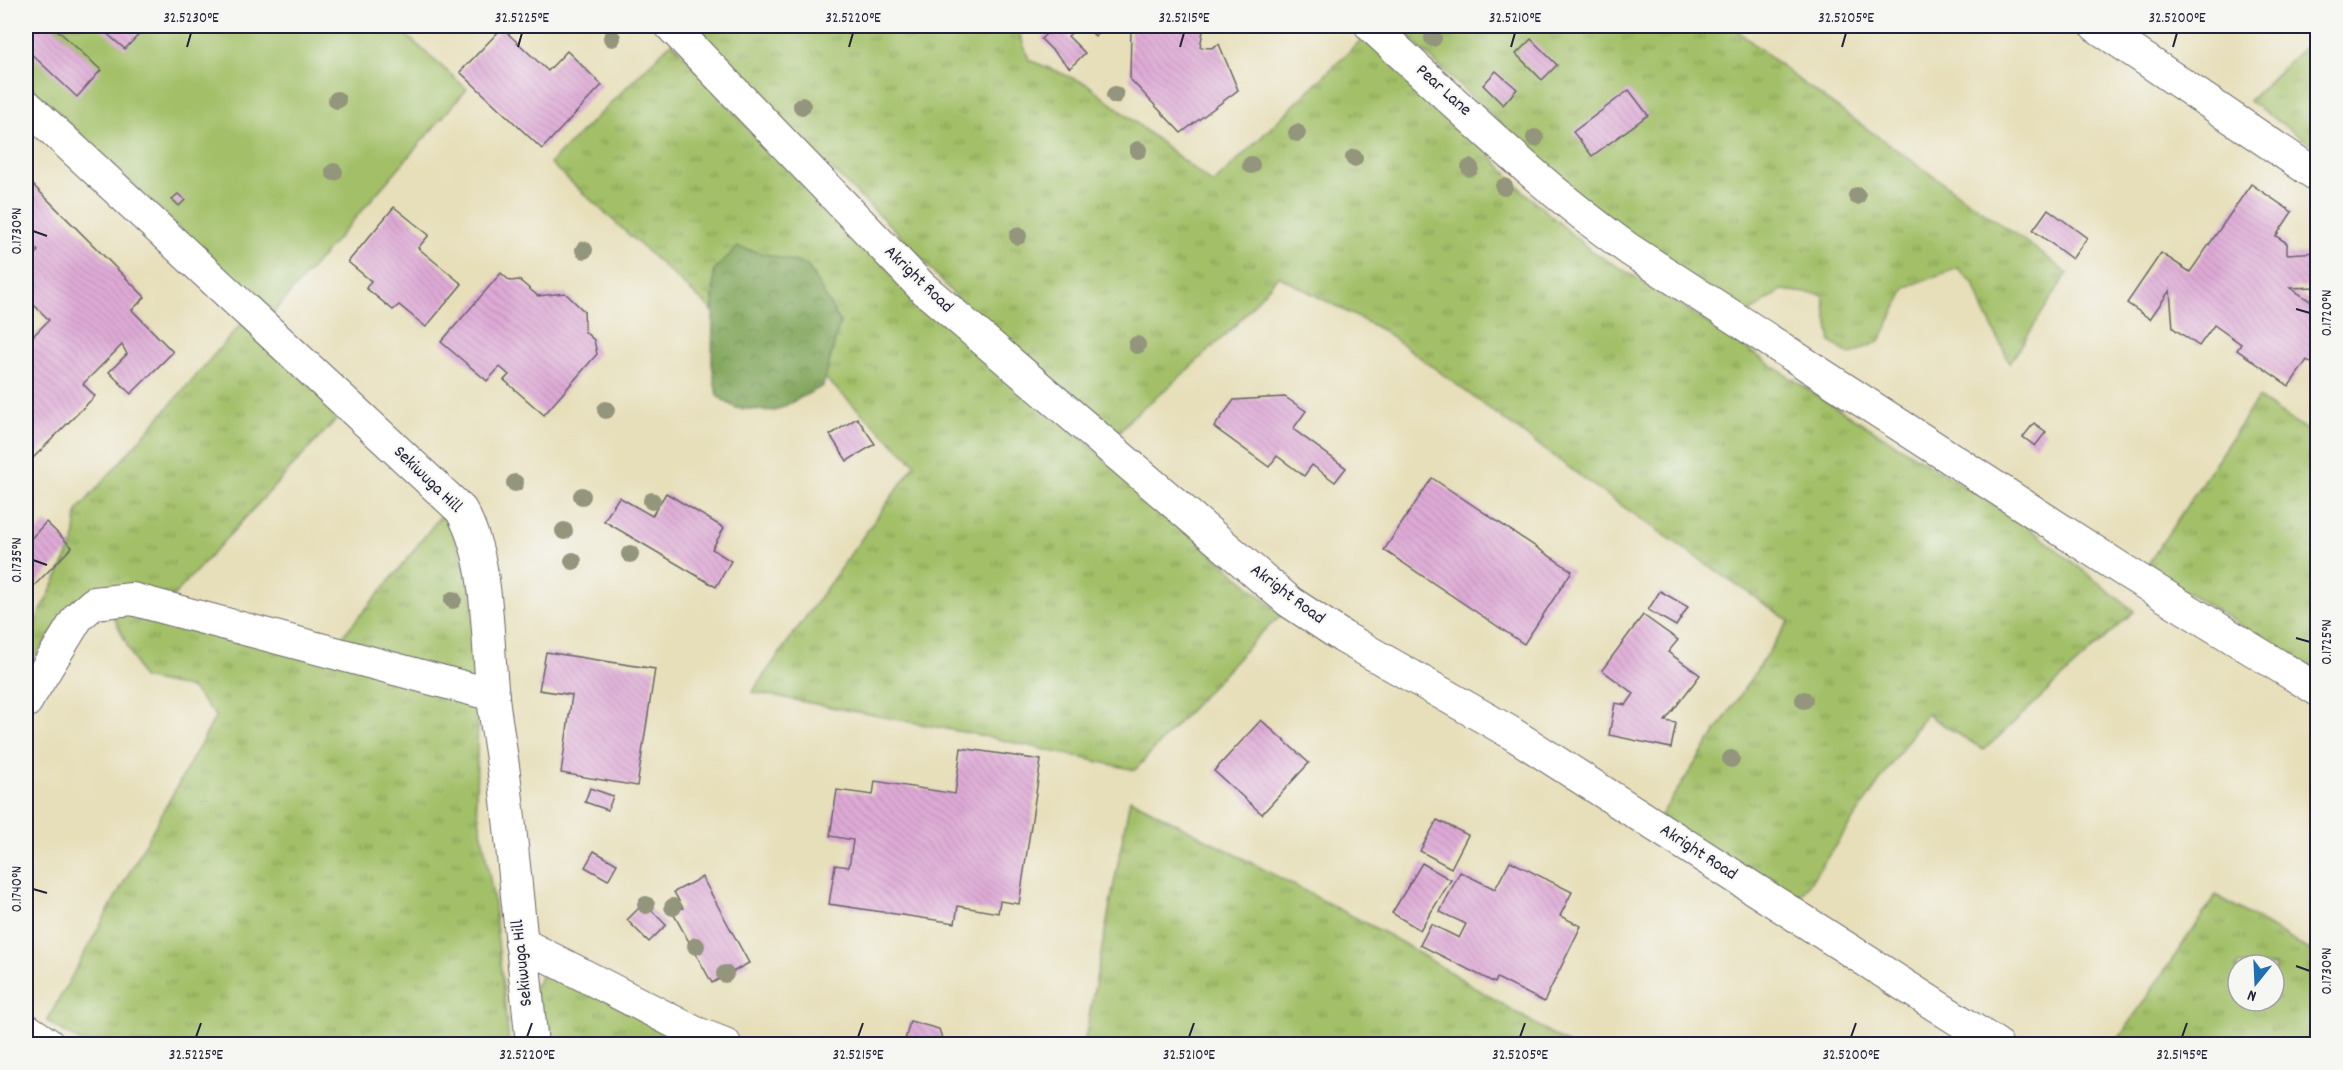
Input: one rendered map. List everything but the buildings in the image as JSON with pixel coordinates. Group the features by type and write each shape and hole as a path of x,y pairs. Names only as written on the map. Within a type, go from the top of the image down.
{"street":[{"name":"Akright Road","path":"671,26 922,287 1290,602 1343,637 1508,731 1996,1044"},
{"name":"Pear Lane","path":"1371,26 1515,156 1595,225 1630,250 2123,570 2318,690"},
{"path":"2106,28 2318,176"},
{"name":"Sekiwuga Hill","path":"26,105 461,510 475,539 488,622 493,695 505,780 532,1044"},
{"path":"26,702 78,616 94,603 132,599 493,695"},
{"path":"521,943 694,1032 725,1044"},
{"path":"26,1029 48,1044"}],"green space":[{"path":"26,26 396,26 467,89 273,313 187,236 26,82"},
{"path":"683,26 1017,26 1029,60 1087,84 1213,184 1363,38 1467,130 1524,192 1591,251 1667,296 1826,401 2022,522 2134,611 1984,750 1926,714 1789,913 1653,827 1789,621 1602,492 1384,331 1278,276 1233,328 1132,417 1115,437 966,308 901,236"},
{"path":"1396,26 1735,26 1734,28 1800,81 2043,254 2067,274 2010,363 1984,311 1974,284 1958,268 1906,287 1880,341 1850,355 1831,342 1823,295 1782,290 1741,319 1606,222"},
{"path":"2317,34 2317,148 2249,101"},
{"path":"672,42 760,142 890,270 1282,615 1260,634 1135,770 989,737 752,692 915,464 825,378 840,322 714,270 713,311 550,163"},
{"path":"738,247 807,265 840,322 823,386 775,411 736,408 717,396 712,364 714,270"},
{"path":"242,323 341,414 165,605 340,639 397,572 445,510 470,580 479,655 476,801 493,896 509,1044 84,1044 47,1021 216,716 191,688 142,678 111,610 75,599 26,670 26,642 74,542 77,511"},
{"path":"2258,398 2317,437 2317,672 2146,567"},
{"path":"1130,799 1394,938 1568,1044 1084,1044"},
{"path":"2216,895 2317,955 2317,1044 2115,1044"},
{"path":"547,968 690,1044 544,1044 533,989"}]}
